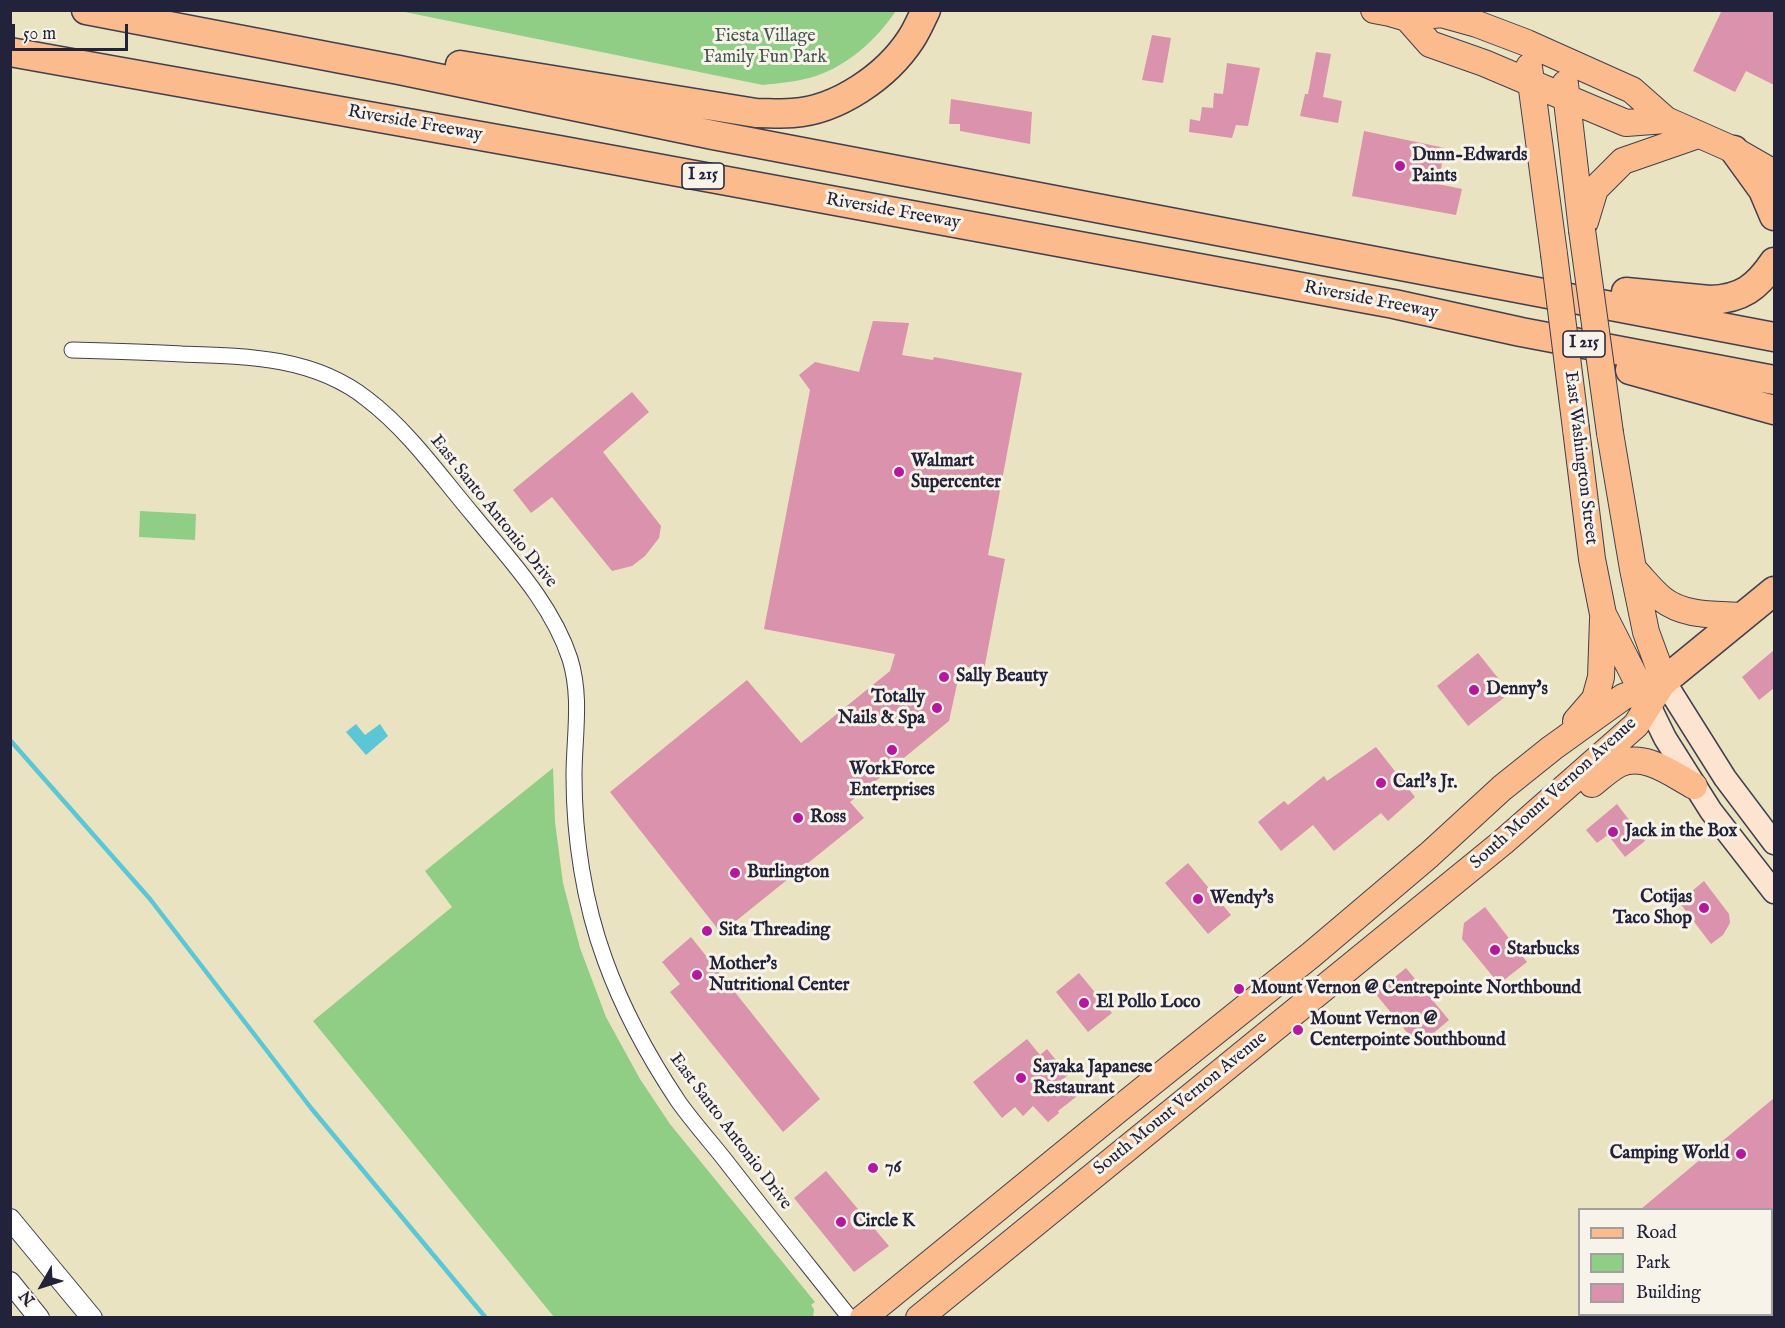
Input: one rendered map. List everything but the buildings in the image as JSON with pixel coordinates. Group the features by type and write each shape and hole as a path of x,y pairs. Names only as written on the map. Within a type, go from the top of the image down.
{"highway":[{"name":"I 215","path":"86,10 399,70 701,133 1774,337"},
{"path":"399,70 446,62 756,113 795,113 834,103 864,87 891,65 912,39 926,10"},
{"name":"Riverside Freeway","path":"10,52 559,150 1394,304 1521,332 1774,380"},
{"path":"1734,150 1763,190 1774,216"},
{"path":"1439,272 1716,300 1734,297 1748,291 1761,281 1774,262"},
{"path":"1394,304 1476,337 1640,372 1774,410"},
{"path":"1651,692 1774,591"}],"main road":[{"path":"1374,10 1407,18 1441,14 1477,24 1527,43 1632,90 1666,120 1734,150 1774,173"},
{"path":"1407,18 1430,44 1484,63 1626,123 1666,120"},
{"name":"East Washington Street","path":"1527,43 1530,82 1545,183 1592,559 1603,614 1651,692 1725,778 1774,843"},
{"name":"East Washington Street","path":"1563,60 1582,230 1610,433 1646,632 1651,692 1665,738 1694,786 1711,812 1774,892"},
{"path":"1582,230 1595,189 1623,161 1698,135"},
{"path":"1633,568 1674,607 1705,614 1743,616"},
{"path":"1552,748 1595,699 1601,678 1603,614"},
{"name":"South Mount Vernon Avenue","path":"863,1317 1311,955 1430,855 1502,788 1552,748 1623,697 1651,692"},
{"name":"South Mount Vernon Avenue","path":"919,1317 1503,842 1636,725 1651,692"},
{"path":"1532,816 1562,807 1616,765 1630,760 1650,763 1694,786"}],"street":[{"name":"East Santo Antonio Drive","path":"72,350 245,356 287,361 328,376 365,397 399,426 525,577 551,618 570,659 577,717 574,777 577,832 587,896 604,957 629,1020 652,1061 680,1103 850,1317"},
{"path":"10,1219 92,1317"},
{"path":"10,1282 39,1317"}],"green space":[{"name":"Fiesta Village Family Fun Park","path":"400,11 896,11 869,43 835,68 804,79 763,85"},
{"path":"140,511 196,514 195,540 139,537"},
{"path":"553,768 555,822 563,883 580,948 606,1017 640,1079 670,1124 815,1302 811,1305 814,1309 813,1317 554,1317 313,1021 452,907 425,871"}],"water":[{"path":"356,724 365,735 380,724 388,736 366,755 346,732"}],"waterway":[{"path":"10,740 150,899 311,1108 486,1318"}],"place":[{"name":"Dunn-Edwards Paints","path":"1400,166"},
{"name":"Walmart Supercenter","path":"899,472"},
{"name":"Sally Beauty","path":"944,677"},
{"name":"Denny's","path":"1474,690"},
{"name":"Totally Nails & Spa","path":"937,708"},
{"name":"WorkForce Enterprises","path":"892,750"},
{"name":"Carl's Jr.","path":"1381,783"},
{"name":"Ross","path":"798,818"},
{"name":"Jack in the Box","path":"1613,832"},
{"name":"Burlington","path":"735,873"},
{"name":"Wendy's","path":"1198,899"},
{"name":"Cotijas Taco Shop","path":"1704,908"},
{"name":"Sita Threading","path":"707,931"},
{"name":"Starbucks","path":"1495,950"},
{"name":"Mother's Nutritional Center","path":"697,975"},
{"name":"Mount Vernon @ Centrepointe Northbound","path":"1239,989"},
{"name":"El Pollo Loco","path":"1084,1003"},
{"name":"Mount Vernon @ Centerpointe Southbound","path":"1298,1030"},
{"name":"Sayaka Japanese Restaurant","path":"1021,1078"},
{"name":"Camping World","path":"1741,1154"},
{"name":"76","path":"873,1168"},
{"name":"Circle K","path":"841,1222"}]}
